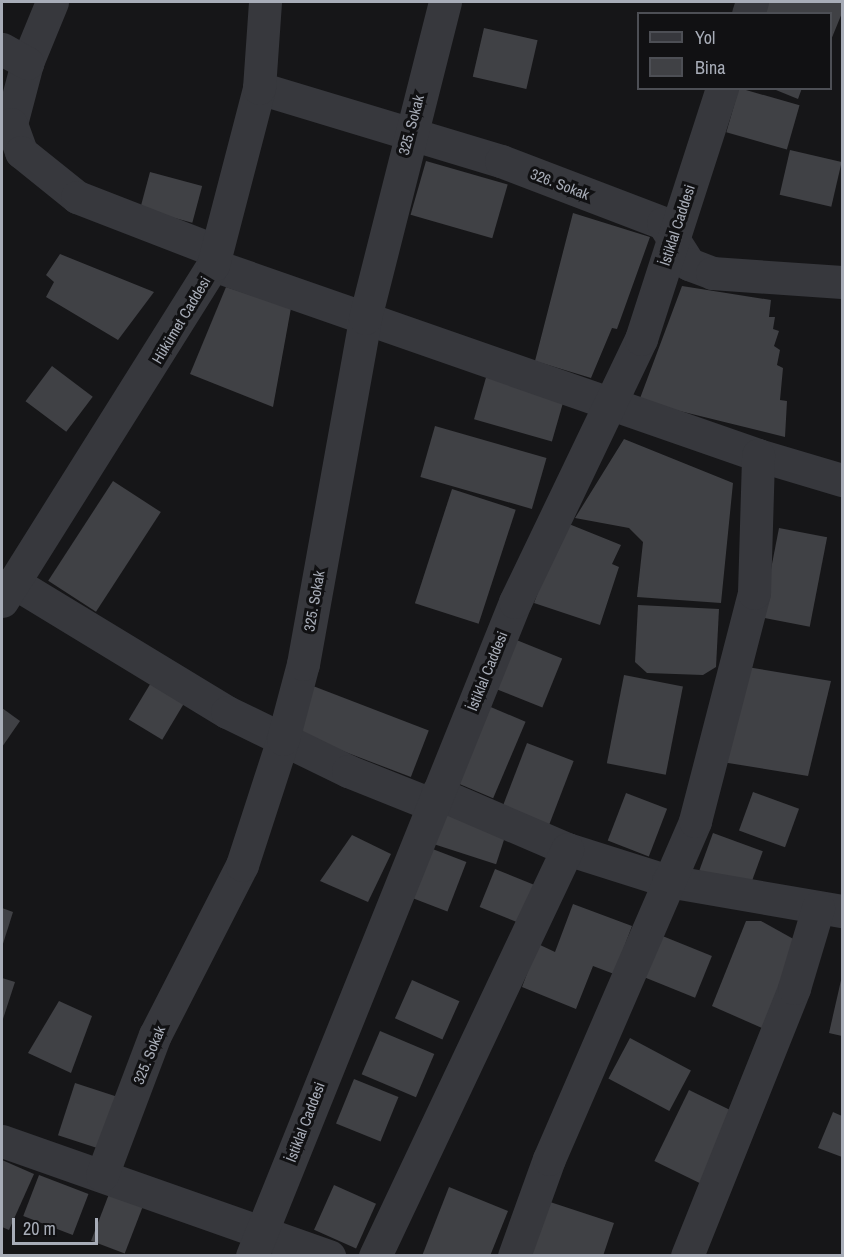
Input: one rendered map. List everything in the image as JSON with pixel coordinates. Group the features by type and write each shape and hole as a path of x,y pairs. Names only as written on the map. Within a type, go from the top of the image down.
{"street":[{"path":"52,2 14,56 11,124 21,152 37,169 77,197 215,258 365,318 758,456 843,480"},
{"name":"Hükümet Caddesi","path":"7,592 192,306 215,258 259,88 265,2"},
{"name":"325. Sokak","path":"102,1175 155,1035 242,865 283,739 303,664 365,318 407,134 445,2"},
{"name":"326. Sokak","path":"259,88 501,161 663,223 674,232"},
{"name":"İstiklal Caddesi","path":"258,1242 515,602 641,339 721,90"},
{"path":"674,232 684,259 712,273 843,282"},
{"path":"514,1256 549,1159 695,821 754,593 758,456"},
{"path":"7,592 227,712 283,739 435,799 567,849 668,881 830,910 794,988 687,1256"},
{"path":"375,1256 567,849"},
{"path":"2,1141 102,1175 258,1242 329,1256"}],"building":[{"path":"768,2 842,2 842,13 832,38 832,12 763,12"},
{"path":"484,28 538,40 526,89 473,77"},
{"path":"738,90 746,90 800,105 787,150 726,132"},
{"path":"776,90 801,90 798,99"},
{"path":"790,150 842,162 831,207 780,195"},
{"path":"426,161 508,184 492,238 411,215"},
{"path":"150,172 202,186 192,223 140,209"},
{"path":"573,213 650,237 617,329 612,328 591,378 535,361"},
{"path":"60,254 154,292 118,340 46,297 54,282 46,275"},
{"path":"682,286 771,300 769,317 775,317 773,329 779,331 774,346 780,350 777,365 783,368 780,400 787,401 785,437 639,401"},
{"path":"226,287 291,308 273,407 190,374"},
{"path":"52,366 93,397 66,432 26,401"},
{"path":"487,374 565,396 552,442 474,419"},
{"path":"435,426 547,458 532,509 420,477"},
{"path":"624,439 733,483 721,603 637,597 643,542 629,528 575,518"},
{"path":"113,481 161,512 96,612 48,581"},
{"path":"452,489 516,510 479,624 415,603"},
{"path":"564,522 621,545 612,564 619,567 600,625 534,603"},
{"path":"779,528 827,537 810,627 762,617"},
{"path":"638,605 719,609 716,667 703,675 647,673 635,662"},
{"path":"514,639 562,658 542,708 494,688"},
{"path":"747,667 831,681 808,776 722,762"},
{"path":"624,675 683,686 666,775 607,763"},
{"path":"152,681 185,701 162,740 129,720"},
{"path":"313,686 429,730 411,777 295,733"},
{"path":"486,705 526,722 493,798 454,781"},
{"path":"2,708 20,721 2,747"},
{"path":"527,743 574,761 548,829 501,811"},
{"path":"753,792 799,809 785,847 739,831"},
{"path":"626,793 667,809 649,856 608,841"},
{"path":"446,808 508,828 496,864 434,844"},
{"path":"713,833 763,851 749,889 699,871"},
{"path":"352,835 391,854 368,902 320,881"},
{"path":"430,848 466,862 447,911 411,897"},
{"path":"495,869 534,885 519,923 480,907"},
{"path":"573,904 632,926 614,974 593,966 576,1009 522,987 538,944 555,952"},
{"path":"2,908 13,912 2,947"},
{"path":"746,921 761,921 797,941 762,1028 712,1006"},
{"path":"660,935 712,956 695,998 643,977"},
{"path":"842,976 842,1036 829,1033"},
{"path":"2,978 15,982 2,1022"},
{"path":"412,980 460,1001 442,1040 395,1018"},
{"path":"59,1001 92,1016 71,1073 28,1053"},
{"path":"380,1031 434,1054 416,1097 362,1074"},
{"path":"630,1038 691,1070 669,1111 608,1079"},
{"path":"354,1079 399,1097 381,1141 336,1124"},
{"path":"75,1083 119,1097 102,1150 58,1135"},
{"path":"689,1090 736,1113 701,1184 654,1161"},
{"path":"833,1112 842,1116 842,1157 818,1148"},
{"path":"2,1160 34,1174 9,1230 2,1227"},
{"path":"39,1175 88,1194 73,1235 23,1216"},
{"path":"334,1185 376,1204 356,1248 314,1230"},
{"path":"449,1187 508,1211 490,1256 422,1256"},
{"path":"109,1194 143,1207 125,1254 91,1241"},
{"path":"547,1201 614,1223 603,1256 528,1256"}]}
